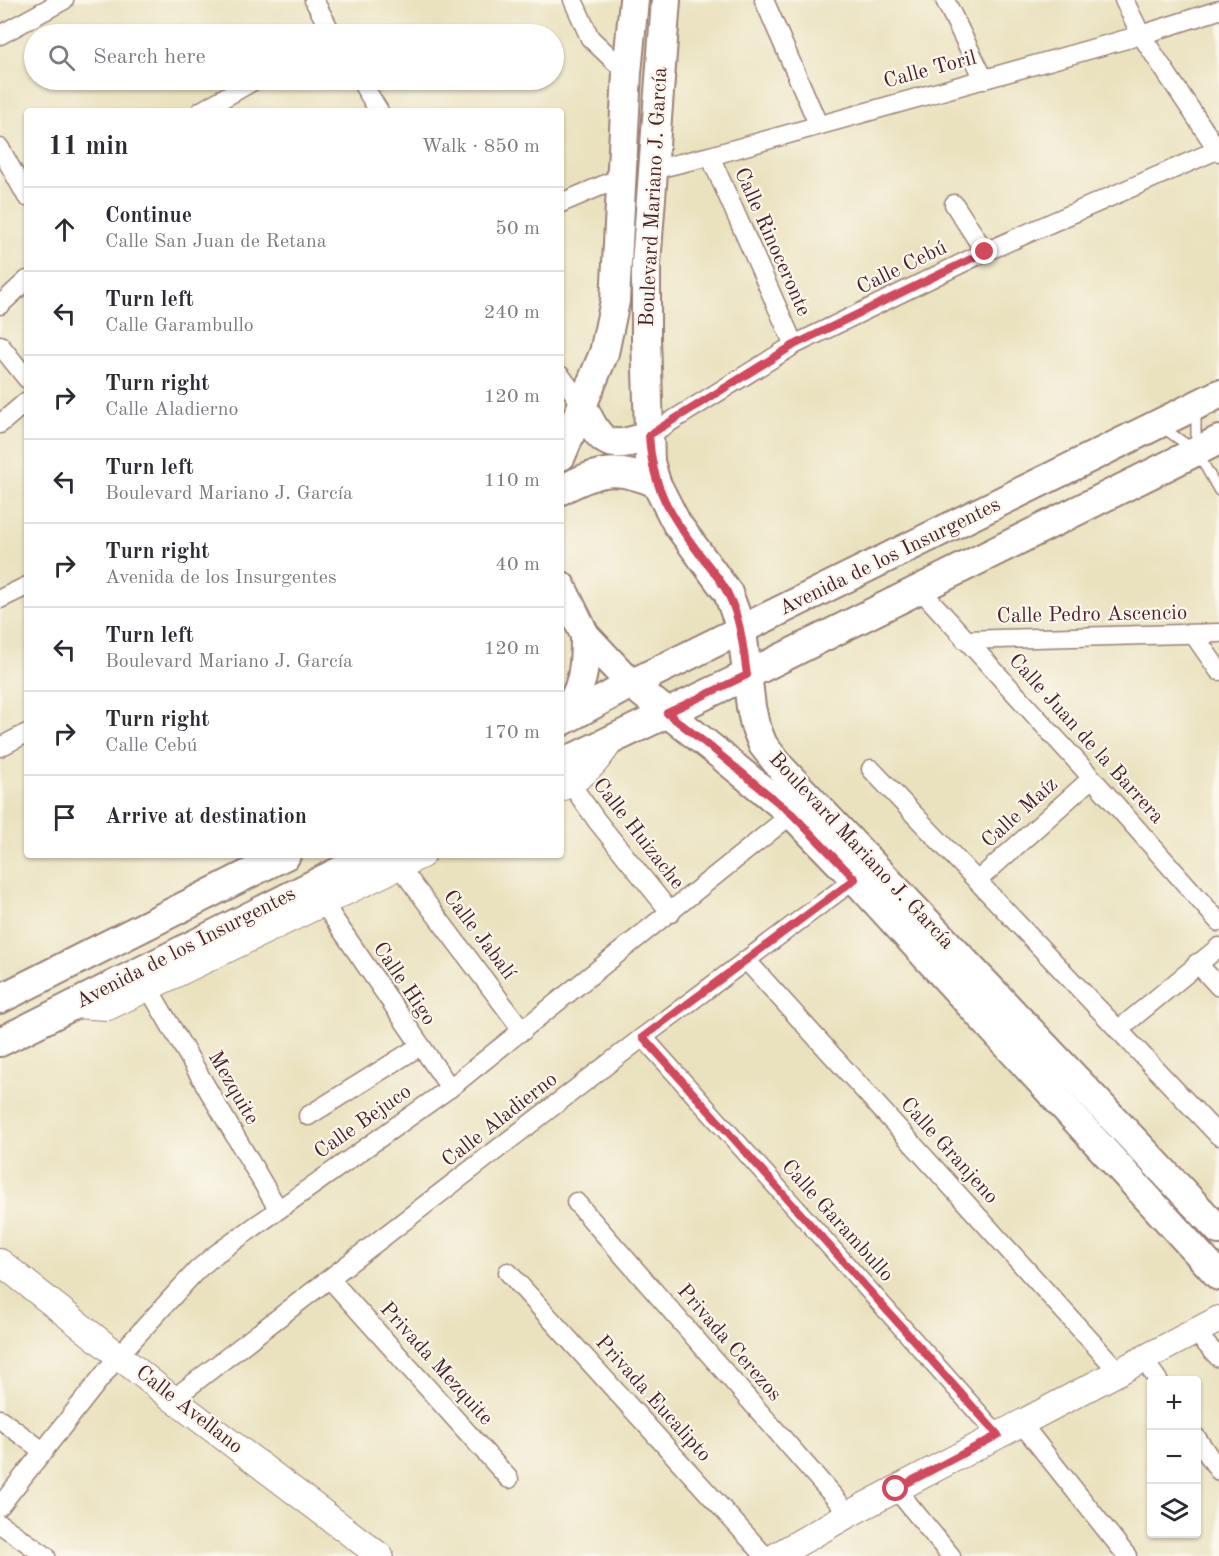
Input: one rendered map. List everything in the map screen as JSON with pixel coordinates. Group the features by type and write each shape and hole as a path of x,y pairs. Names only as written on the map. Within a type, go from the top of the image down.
{"main road":[{"name":"Boulevard Mariano J. García","path":"564,449 604,353 615,301 627,73 634,0"},
{"name":"Boulevard Mariano J. García","path":"666,0 646,264 650,462 656,483 677,524 728,593 742,631 750,707 763,745 896,907 1219,1276"},
{"name":"Avenida de los Insurgentes","path":"564,718 1207,400"},
{"path":"583,406 593,430 604,440 616,444 630,443 649,435"},
{"name":"Avenida de los Insurgentes","path":"564,778 612,739 747,675 1208,446"},
{"path":"564,489 596,474 614,472 633,474 656,483"},
{"name":"Boulevard Mariano J. García","path":"564,592 585,635 631,684 792,814 855,879 896,907 1219,1230"},
{"path":"728,593 771,603 798,603"},
{"path":"564,715 582,681 585,664 585,635"},
{"name":"Avenida de los Insurgentes","path":"0,999 280,858"},
{"name":"Avenida de los Insurgentes","path":"0,1042 366,858"}],"street":[{"path":"0,35 64,0"},
{"path":"314,0 327,24"},
{"path":"573,0 590,38 627,73"},
{"path":"764,0 818,124"},
{"path":"945,0 984,79"},
{"path":"1124,0 1141,35 1219,150"},
{"name":"Calle Toril","path":"652,170 710,156 1141,35 1219,10"},
{"path":"206,108 238,90"},
{"path":"366,90 377,108"},
{"path":"0,148 24,192"},
{"name":"Calle Cebú","path":"649,435 794,345 985,252 1219,150"},
{"name":"Calle Rinoceronte","path":"710,156 794,345"},
{"path":"564,202 622,177"},
{"path":"954,204 985,252"},
{"path":"0,305 24,283"},
{"path":"0,345 24,375"},
{"path":"564,380 583,406"},
{"path":"0,424 24,404"},
{"path":"0,600 24,588"},
{"name":"Calle Juan de la Barrera","path":"919,588 1219,922"},
{"name":"Calle Pedro Ascencio","path":"965,640 1219,633"},
{"path":"1194,635 1219,671"},
{"path":"0,747 24,735"},
{"path":"871,769 1219,1136"},
{"name":"Calle Huizache","path":"564,778 671,913"},
{"name":"Calle Maíz","path":"977,881 1092,778"},
{"name":"Calle Bejuco","path":"0,1506 119,1355 197,1270 278,1209 450,1089 792,814"},
{"path":"72,1005 108,1007 416,858"},
{"name":"Calle Jabalí","path":"399,866 523,1030"},
{"name":"Calle Aladierno","path":"173,1399 643,1037 855,879"},
{"name":"Calle Higo","path":"323,903 450,1089"},
{"path":"1118,1029 1219,947"},
{"name":"Calle Granjeno","path":"746,960 1119,1372"},
{"path":"1197,963 1219,987"},
{"name":"Mezquite","path":"149,989 278,1209"},
{"name":"Calle Garambullo","path":"643,1037 998,1435"},
{"path":"308,1116 420,1046"},
{"name":"Privada Cerezos","path":"576,1202 849,1514"},
{"name":"Calle Avellano","path":"0,1262 173,1399 380,1556"},
{"name":"Privada Eucalipto","path":"508,1272 765,1556"},
{"name":"Privada Mezquite","path":"330,1279 509,1479"},
{"path":"776,1556 849,1514 1219,1319"},
{"path":"1195,1332 1219,1358"},
{"path":"1143,1359 1155,1376"},
{"path":"0,1419 44,1452"},
{"path":"1021,1423 1127,1556"},
{"path":"1201,1443 1219,1471"},
{"path":"896,1489 951,1556"},
{"path":"0,1524 46,1556"}],"lane":[{"path":"1207,400 1208,446 1219,491"},
{"path":"1158,424 1208,446"}],"route":[{"path":"896,1489 998,1435 643,1037 855,879 792,814 667,713 747,675 742,631 728,593 677,524 656,483 650,462 649,435 794,345 985,252"}]}
